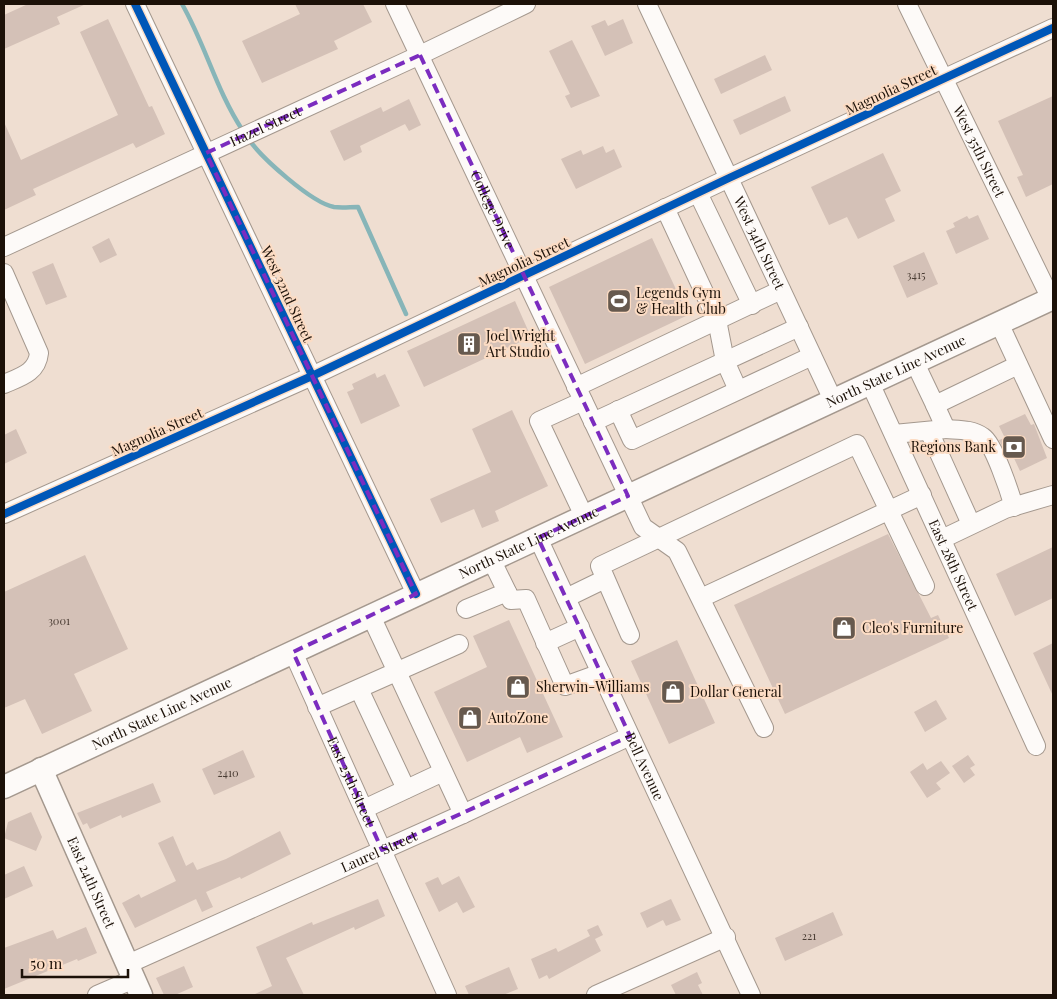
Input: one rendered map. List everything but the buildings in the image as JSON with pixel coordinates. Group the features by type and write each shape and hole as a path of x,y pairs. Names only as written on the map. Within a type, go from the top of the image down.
{"main road":[{"name":"North State Line Avenue","path":"4,786 1052,298"},
{"name":"East 24th Street","path":"41,769 134,980"}],"street":[{"name":"West 32nd Street","path":"135,4 416,594"},
{"name":"College Drive","path":"395,4 643,527 678,551 764,728"},
{"name":"Hazel Street","path":"4,247 420,55 526,4"},
{"name":"West 34th Street","path":"647,4 833,400"},
{"name":"West 35th Street","path":"908,4 943,79 1052,298"},
{"name":"Magnolia Street","path":"4,514 312,376 698,192 1053,28"},
{"path":"698,192 752,304"},
{"path":"665,208 717,320 725,361 738,390"},
{"path":"4,273 36,344 38,362 34,368 4,384"},
{"path":"584,516 539,421 579,394 717,320 781,290"},
{"path":"999,323 1053,439"},
{"path":"593,422 799,327"},
{"path":"618,410 632,440 812,356"},
{"path":"915,362 935,405 937,430 972,524"},
{"path":"935,405 1018,366"},
{"name":"East 28th Street","path":"870,383 1036,746"},
{"path":"894,434 937,430 972,431 986,438 1007,483 1014,507"},
{"path":"630,635 600,566 857,444 925,586"},
{"path":"701,598 922,495"},
{"path":"942,539 1005,509 1053,495"},
{"name":"Bell Avenue","path":"538,538 726,937 751,995"},
{"path":"491,560 511,600 526,599 564,686 601,673"},
{"path":"566,598 605,579"},
{"path":"466,609 507,592"},
{"path":"371,616 463,814"},
{"path":"546,643 580,627"},
{"path":"318,707 459,644"},
{"name":"East 25th Street","path":"293,652 447,995"},
{"path":"359,689 406,790"},
{"name":"Laurel Street","path":"97,995 134,980 382,850 630,736"},
{"path":"364,809 443,772"},
{"path":"596,995 726,937"}],"highlighted area":[{"path":"420,55 628,496 538,538 630,736 382,850 293,652 416,594 206,153"}],"waterway":[{"path":"182,4 198,36 225,100 243,131"},
{"path":"248,138 263,156 287,178 324,204 334,207 358,207 406,314"}],"cycle path":[{"path":"135,4 416,594"},
{"path":"4,514 312,376 729,178 1053,28"}],"place":[{"name":"Legends Gym & Health Club","path":"619,301"},
{"name":"Joel Wright Art Studio","path":"469,344"},
{"name":"Regions Bank","path":"1014,447"},
{"name":"Cleo's Furniture","path":"844,628"},
{"name":"Sherwin-Williams","path":"518,687"},
{"name":"Dollar General","path":"673,692"},
{"name":"AutoZone","path":"470,718"}]}
